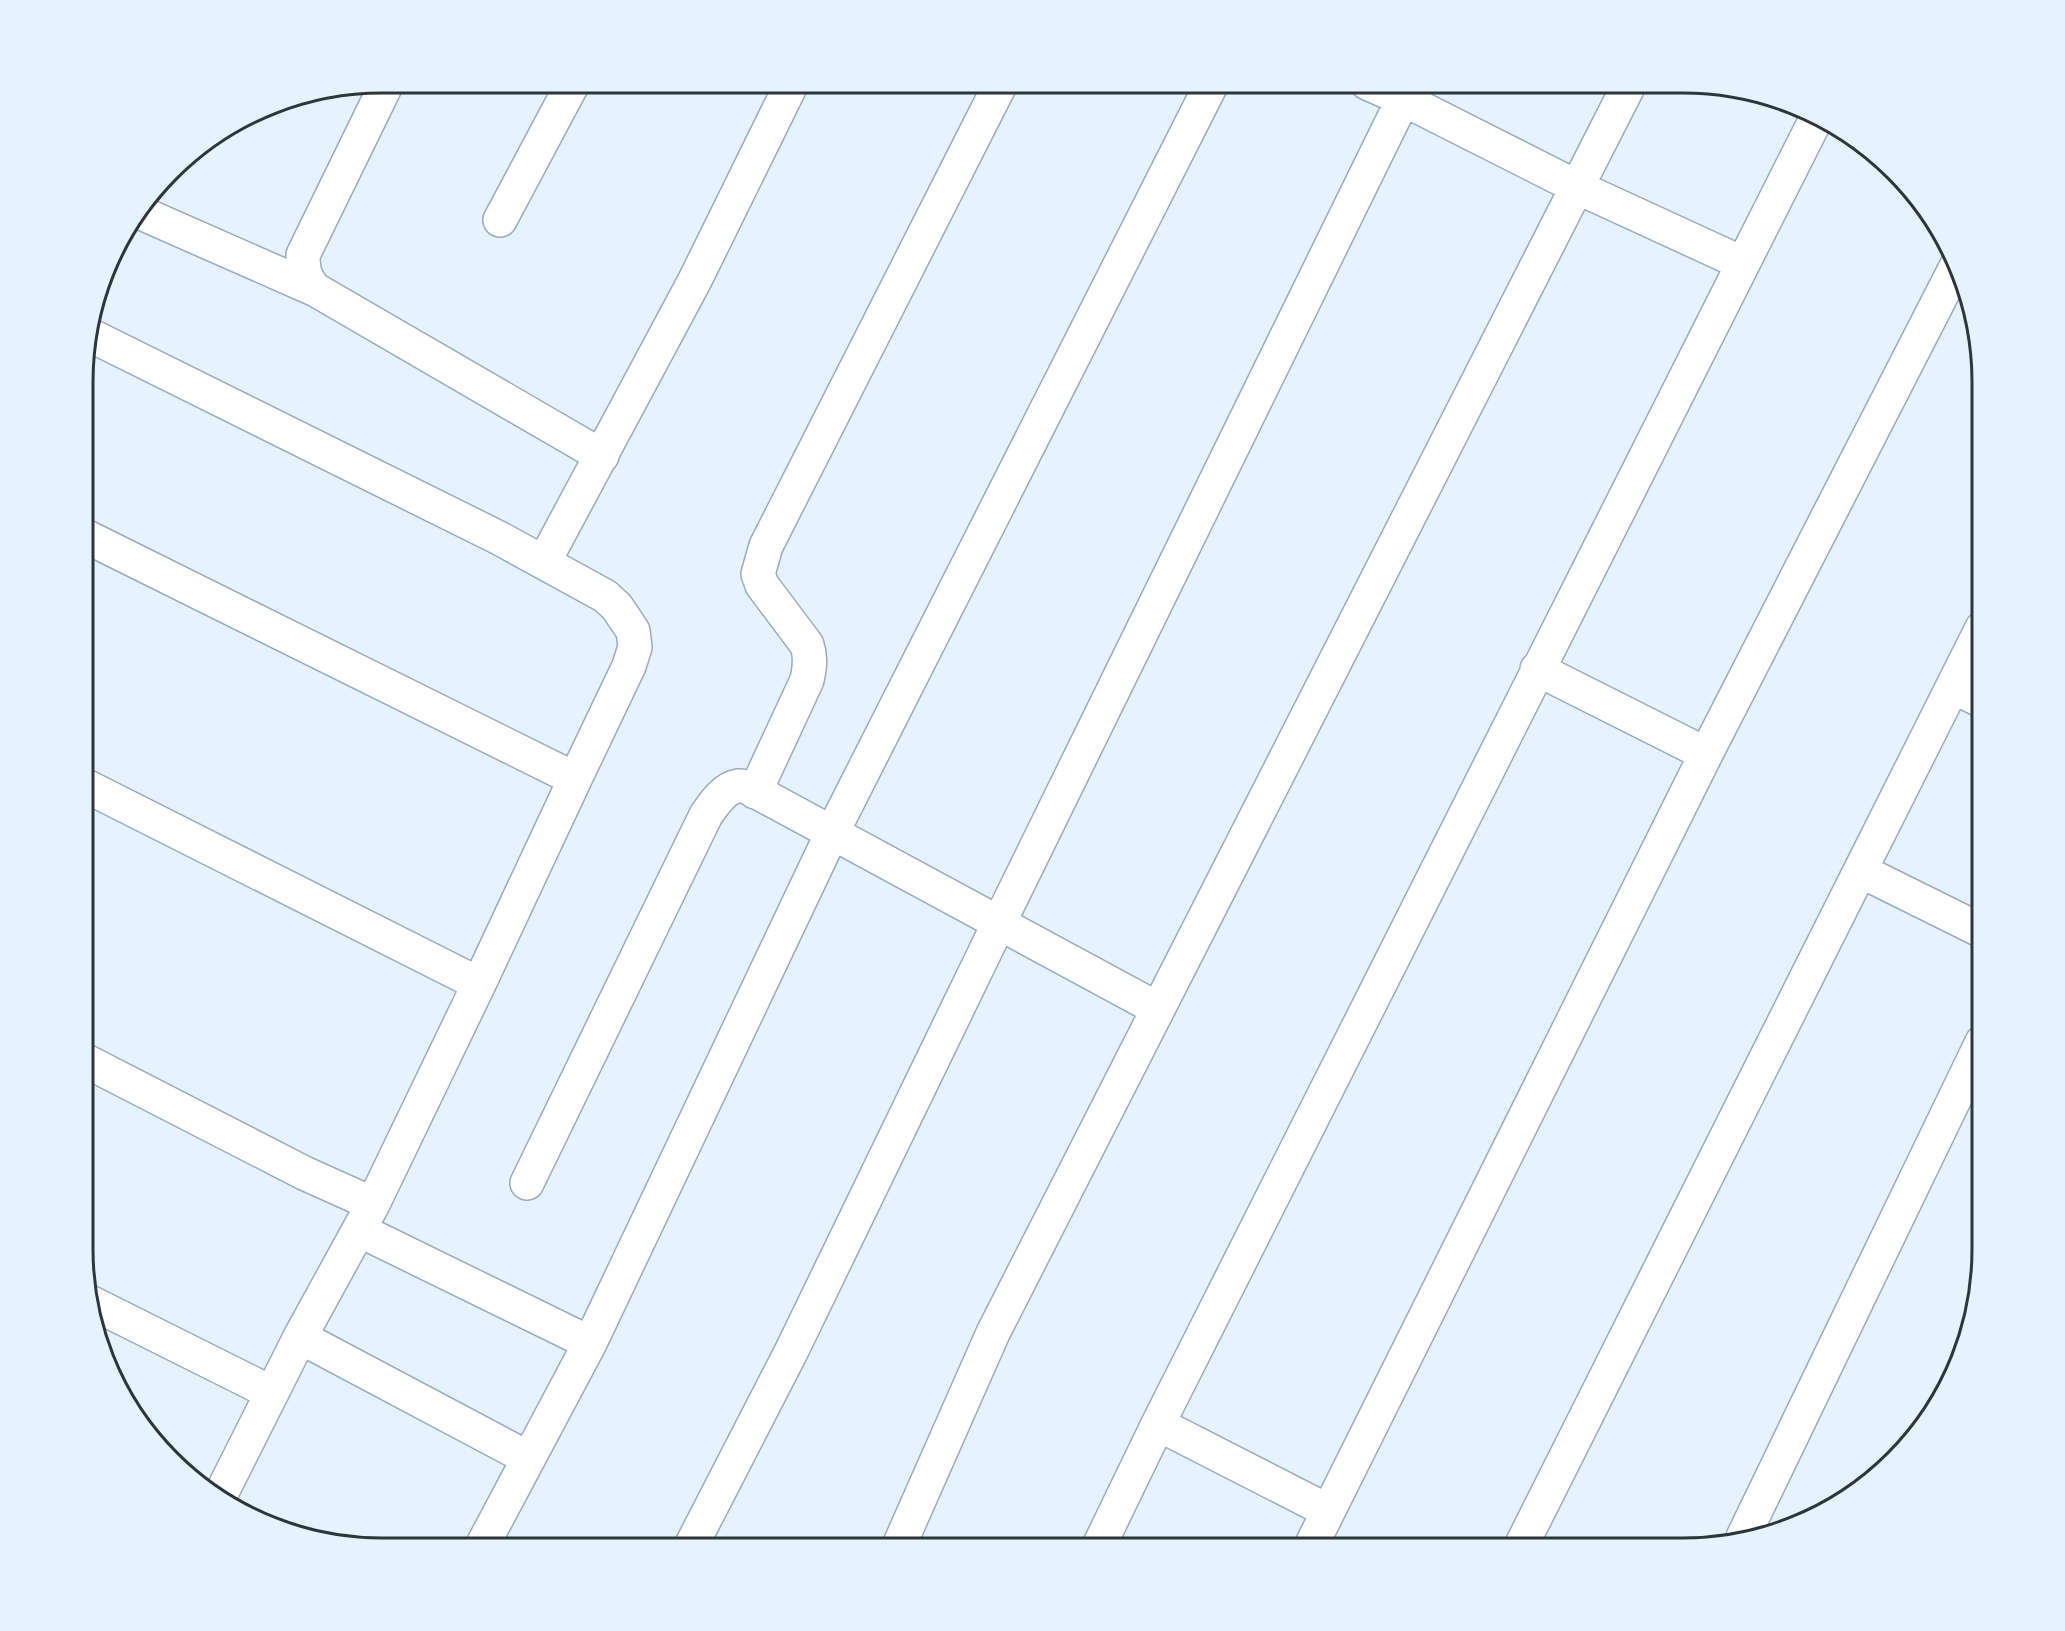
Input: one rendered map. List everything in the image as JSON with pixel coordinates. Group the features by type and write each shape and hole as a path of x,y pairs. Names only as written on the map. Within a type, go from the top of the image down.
{"street":[{"path":"316,290 308,282 303,269 303,255 382,93"},
{"path":"500,220 568,93"},
{"path":"543,562 695,280 787,93"},
{"path":"755,792 807,680 810,662 807,645 762,585 758,574 766,546 996,93"},
{"path":"486,1538 590,1344 832,833 1207,93"},
{"path":"695,1538 791,1352 1406,93"},
{"path":"1411,93 1579,188 1742,263"},
{"path":"902,1538 993,1333 1382,567 1579,188 1625,93"},
{"path":"1103,1538 1158,1424 1813,124"},
{"path":"146,215 316,290 602,456"},
{"path":"1315,1538 1706,754 1952,275"},
{"path":"96,338 499,538 604,596 617,607 633,632 635,647 629,666 479,984 366,1217 300,1337 223,1490"},
{"path":"93,542 575,779"},
{"path":"1525,1538 1972,648"},
{"path":"1538,669 1706,754"},
{"path":"1953,687 1972,696"},
{"path":"527,1183 706,815 715,802 737,786 755,792 1158,1009"},
{"path":"93,790 479,984"},
{"path":"1861,871 1972,926"},
{"path":"1746,1531 1972,1063"},
{"path":"93,1064 304,1173 366,1217 590,1344"},
{"path":"99,1307 272,1393"},
{"path":"300,1337 528,1458"},
{"path":"1158,1424 1328,1511"}]}
